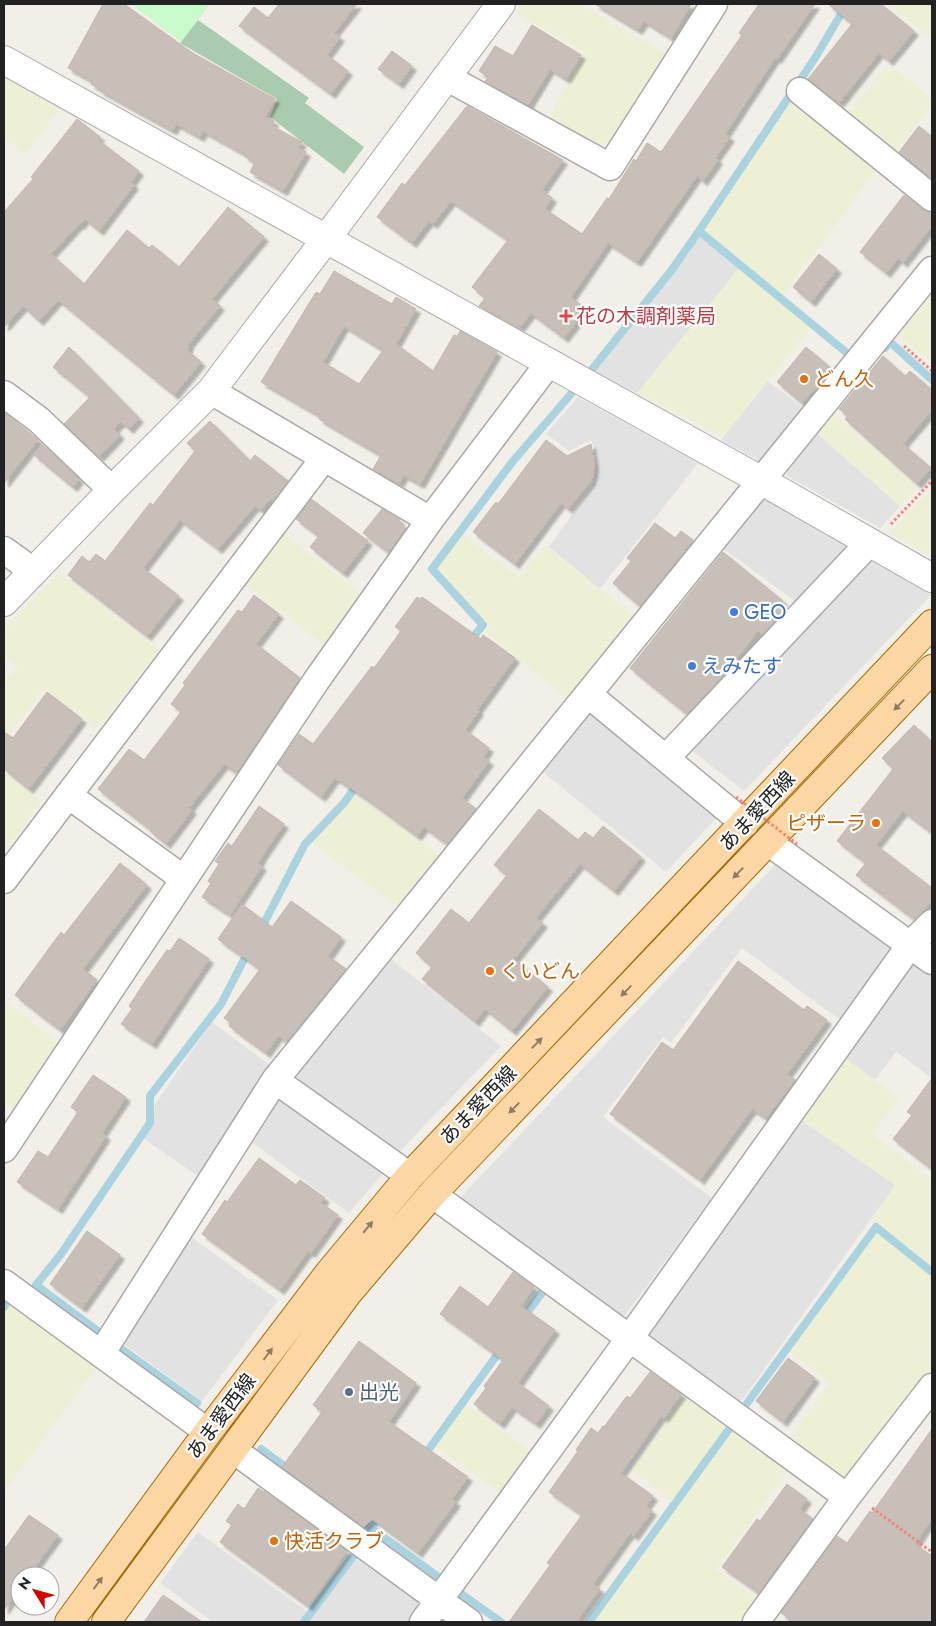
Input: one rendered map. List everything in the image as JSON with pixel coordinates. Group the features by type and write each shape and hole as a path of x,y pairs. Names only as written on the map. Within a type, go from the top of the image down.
{"main road":[{"name":"あま愛西線","path":"69,1622 208,1432 329,1273 410,1176 745,824 932,624"},
{"name":"あま愛西線","path":"106,1622 347,1294 432,1194 932,670"}],"street":[{"path":"4,602 211,391 501,4"},
{"path":"446,77 610,167 714,4"},
{"path":"4,60 762,481 932,578"},
{"path":"800,91 932,198"},
{"path":"101,1354 275,1080 932,270"},
{"path":"4,1148 316,681 430,520 549,363"},
{"path":"211,391 430,520"},
{"path":"4,394 39,420 112,490"},
{"path":"4,880 324,458"},
{"path":"666,758 871,543"},
{"path":"4,550 22,564 30,576"},
{"path":"589,694 745,824"},
{"path":"68,795 184,880"},
{"path":"768,842 932,961"},
{"path":"423,1622 629,1339 910,945 932,922"},
{"path":"275,1080 410,1176"},
{"path":"432,1194 629,1339 849,1495"},
{"path":"4,1283 208,1432"},
{"path":"756,1622 849,1495 932,1387"},
{"path":"232,1449 469,1622"}],"path":[{"path":"885,328 932,371"},
{"path":"871,543 932,481"},
{"path":"736,797 797,844"},
{"path":"849,1495 932,1552"}],"green space":[{"path":"131,4 210,4 181,42"},
{"path":"523,4 580,4 666,54 609,142 596,145 548,118 586,53 516,13"},
{"path":"886,4 932,4 932,39"},
{"path":"198,20 309,98 305,103 364,147 344,174 270,117 277,99 180,43"},
{"path":"888,64 932,98 932,105 893,156 845,116"},
{"path":"4,76 60,108 26,154 4,138"},
{"path":"793,98 876,170 782,297 703,231"},
{"path":"739,268 811,328 723,437 637,393"},
{"path":"932,285 932,364 896,332"},
{"path":"831,411 917,488 900,506 815,432"},
{"path":"932,488 932,557 889,533"},
{"path":"280,531 360,593 325,646 241,581"},
{"path":"462,534 519,577 545,545 637,619 570,701 486,632 490,627 436,569"},
{"path":"59,572 159,650 98,729 45,688 4,742 4,683 17,666 4,656 4,629"},
{"path":"4,773 41,802 4,851"},
{"path":"354,794 443,859 401,909 312,843 344,808"},
{"path":"4,1001 59,1043 14,1111 4,1103"},
{"path":"844,1057 899,1098 872,1134 932,1179 932,1269 869,1219 894,1185 799,1119"},
{"path":"875,1230 932,1276 932,1368 845,1480 789,1438 830,1382 788,1351"},
{"path":"12,1302 98,1365 4,1492 4,1314"},
{"path":"688,1392 730,1422 674,1501 632,1471"},
{"path":"465,1404 530,1451 500,1493 435,1446"},
{"path":"735,1426 791,1467 716,1569 756,1598 739,1622 591,1622"}],"shaded area":[{"path":"700,236 739,268 637,393 595,371 673,273"},
{"path":"768,381 806,410 764,463 721,440"},
{"path":"578,397 698,463 600,589 549,547 592,487 595,478 596,454 591,440 569,451 546,434"},
{"path":"815,432 900,506 880,528 787,476 788,466"},
{"path":"765,499 856,549 803,607 721,547 758,500"},
{"path":"866,556 932,594 744,791 686,746"},
{"path":"589,713 719,815 666,872 543,772"},
{"path":"778,862 894,946 843,1022 742,948 671,1043 663,1037 603,1117 712,1198 622,1319 457,1201"},
{"path":"391,959 501,1046 396,1155 292,1081"},
{"path":"915,961 932,974 932,1078 896,1052 875,1080 844,1057"},
{"path":"212,1022 271,1066 201,1178 144,1139 153,1125 155,1104"},
{"path":"280,1097 383,1173 349,1213 250,1141"},
{"path":"799,1119 895,1185 740,1403 641,1333"},
{"path":"190,1236 278,1300 202,1401 121,1342"},
{"path":"198,1532 309,1613 302,1622 213,1622 160,1583"},
{"path":"358,1552 424,1601 408,1622 307,1622"}],"building":[{"path":"103,4 124,4 191,52 275,99 265,117 274,121 272,126 302,142 298,148 306,152 283,191 250,172 255,162 244,156 245,154 203,131 200,137 176,124 173,130 170,129 99,90 91,84 92,81 68,68"},
{"path":"279,4 357,4 334,33 340,37 327,55 348,71 331,94 239,26 254,7 268,18"},
{"path":"595,4 691,4 671,38 644,21 638,30"},
{"path":"759,4 815,4 777,59 775,58 725,134 730,137 715,158 718,160 703,181 697,176 637,262 608,243 571,297 586,309 564,338 531,313 520,327 479,306 485,298 472,287 508,240 451,201 433,224 429,221 412,243 377,217 402,183 405,185 467,106 563,160 542,190 552,198 545,209 582,234 607,198 609,199 634,159 636,161 647,143 661,152 742,35 739,33"},
{"path":"828,4 881,4 914,31 889,61 879,53 839,103 808,79 852,24"},
{"path":"532,25 581,55 566,79 550,69 528,105 485,81 489,77 479,71 495,46 513,56"},
{"path":"392,51 412,66 399,84 378,69"},
{"path":"77,119 100,137 98,140 139,171 131,182 134,185 99,231 85,219 51,254 84,284 127,230 149,248 152,245 179,267 228,207 264,237 212,299 220,306 188,345 187,350 201,362 174,395 58,300 39,321 23,306 4,327 4,212 33,179 31,177"},
{"path":"919,126 932,137 932,179 899,152"},
{"path":"904,195 923,210 932,213 932,226 903,263 898,258 886,273 860,252"},
{"path":"819,254 837,269 811,302 793,287"},
{"path":"334,271 392,304 396,297 416,309 396,344 433,371 454,335 457,336 460,331 497,352 420,484 404,475 399,483 373,469 381,455 319,419 320,416 261,382 316,292 320,294","holes":["344,326 383,350 359,384 323,362"]},
{"path":"69,347 139,418 129,429 121,422 114,429 120,435 99,457 64,424 90,397 53,367"},
{"path":"806,347 832,369 815,391 813,390 802,403 777,382"},
{"path":"883,356 905,376 910,371 932,390 932,410 903,444 931,468 917,484 845,419 848,416 839,409"},
{"path":"4,412 38,440 4,483"},
{"path":"210,421 250,461 255,455 288,481 273,501 270,499 261,510 255,506 218,549 180,520 143,568 179,596 147,636 68,575 82,556 89,562 96,554 105,561 150,503 153,505 195,451 187,443"},
{"path":"546,440 567,456 591,444 594,465 593,474 590,482 568,509 561,503 515,564 473,532 496,502 498,504"},
{"path":"43,445 79,479 73,487 34,455"},
{"path":"311,499 368,541 343,573 310,547 319,536 296,519"},
{"path":"382,509 400,520 398,522 406,528 388,552 363,533"},
{"path":"655,523 675,538 681,531 693,540 640,606 613,583 631,561 627,558"},
{"path":"723,552 783,601 780,605 786,610 762,635 758,631 721,678 687,714 630,668"},
{"path":"254,595 279,614 256,644 300,678 237,773 224,764 189,808 192,810 166,844 98,789 129,749 144,760 181,712 171,704 185,685 183,683 238,610 242,612"},
{"path":"417,597 420,599 422,597 481,639 483,635 515,658 477,710 479,711 465,730 489,748 483,757 489,761 462,798 476,809 447,844 424,827 417,836 335,778 321,797 278,765 299,734 313,744 401,631 395,627"},
{"path":"47,692 82,719 29,789 4,769 4,732 13,738"},
{"path":"914,725 932,742 932,833 903,811 876,845 932,888 932,902 914,919 856,875 866,863 837,841 893,769 882,758"},
{"path":"259,806 284,824 262,856 258,864 262,866 230,915 202,897 211,883 208,881 219,864 215,861 228,843 232,846"},
{"path":"539,809 578,840 585,832 593,838 603,826 641,857 614,891 580,864 536,918 543,923 514,959 548,987 512,1031 485,1009 475,1022 422,979 432,967 416,953 451,909 469,923 507,875 494,865"},
{"path":"120,863 147,885 83,969 97,980 60,1030 15,995 61,932 64,935"},
{"path":"291,901 341,937 328,956 346,969 287,1041 278,1036 266,1053 229,1026 231,1023 224,1018 260,969 218,939 242,904 272,927"},
{"path":"179,938 209,959 152,1044 121,1024 132,1009 129,1006 146,980 167,950 170,951"},
{"path":"738,961 804,1010 807,1006 827,1020 787,1074 795,1080 766,1118 752,1109 700,1180 610,1114 662,1042 673,1050"},
{"path":"93,1075 126,1097 102,1133 106,1136 58,1209 17,1182 38,1151 48,1157 78,1112 71,1107"},
{"path":"932,1078 932,1169 893,1139 912,1115 907,1112"},
{"path":"259,1158 296,1185 300,1180 325,1198 321,1203 338,1215 311,1253 308,1251 280,1290 202,1234 225,1200 227,1202"},
{"path":"87,1231 120,1255 82,1308 50,1284"},
{"path":"513,1272 534,1287 521,1306 555,1330 518,1383 549,1406 536,1424 512,1407 500,1424 474,1404 486,1388 484,1386 503,1360 440,1314 460,1286 488,1307"},
{"path":"359,1341 416,1383 389,1422 468,1477 452,1499 456,1502 418,1553 372,1519 364,1527 282,1467 322,1412 313,1405"},
{"path":"788,1358 815,1378 783,1422 756,1401"},
{"path":"650,1372 681,1394 664,1418 661,1416 621,1473 653,1496 646,1506 652,1511 634,1536 630,1533 593,1584 600,1589 576,1622 509,1622 550,1565 547,1563 582,1515 549,1492 578,1451 576,1450 591,1428 598,1433 627,1396 630,1398"},
{"path":"932,1429 932,1518 915,1544 932,1556 932,1622 793,1622 781,1613 837,1536 847,1543 870,1511 872,1513"},
{"path":"787,1484 807,1499 800,1509 813,1519 759,1593 722,1567 757,1519 760,1521"},
{"path":"258,1488 347,1551 308,1606 220,1542 232,1525 226,1521 238,1504 244,1509"},
{"path":"29,1515 58,1535 35,1566 10,1566 10,1601 4,1610 4,1550"},
{"path":"163,1595 202,1622 144,1622"}],"waterway":[{"path":"593,368 671,271 699,231 815,58 847,4"},
{"path":"699,231 847,353"},
{"path":"885,348 890,342 932,380"},
{"path":"470,641 483,625 432,569 513,461 571,394"},
{"path":"261,929 305,844 344,803 358,783"},
{"path":"99,1332 36,1285 61,1254 150,1123 150,1096 221,1004 249,950"},
{"path":"745,1406 876,1227 932,1272"},
{"path":"523,1318 544,1290"},
{"path":"4,1307 6,1303"},
{"path":"120,1348 197,1403"},
{"path":"424,1456 502,1348"},
{"path":"589,1622 732,1425"},
{"path":"261,1449 291,1471"},
{"path":"371,1529 382,1514"},
{"path":"368,1526 440,1578"},
{"path":"304,1622 354,1555"},
{"path":"457,1591 501,1622"}],"place":[{"name":"花の木調剤薬局","path":"566,316"},
{"name":"どん久","path":"804,379"},
{"name":"GEO","path":"734,612"},
{"name":"えみたす","path":"692,666"},
{"name":"ピザーラ","path":"876,823"},
{"name":"くいどん","path":"490,971"},
{"name":"出光","path":"349,1392"},
{"name":"快活クラブ","path":"274,1541"}]}
